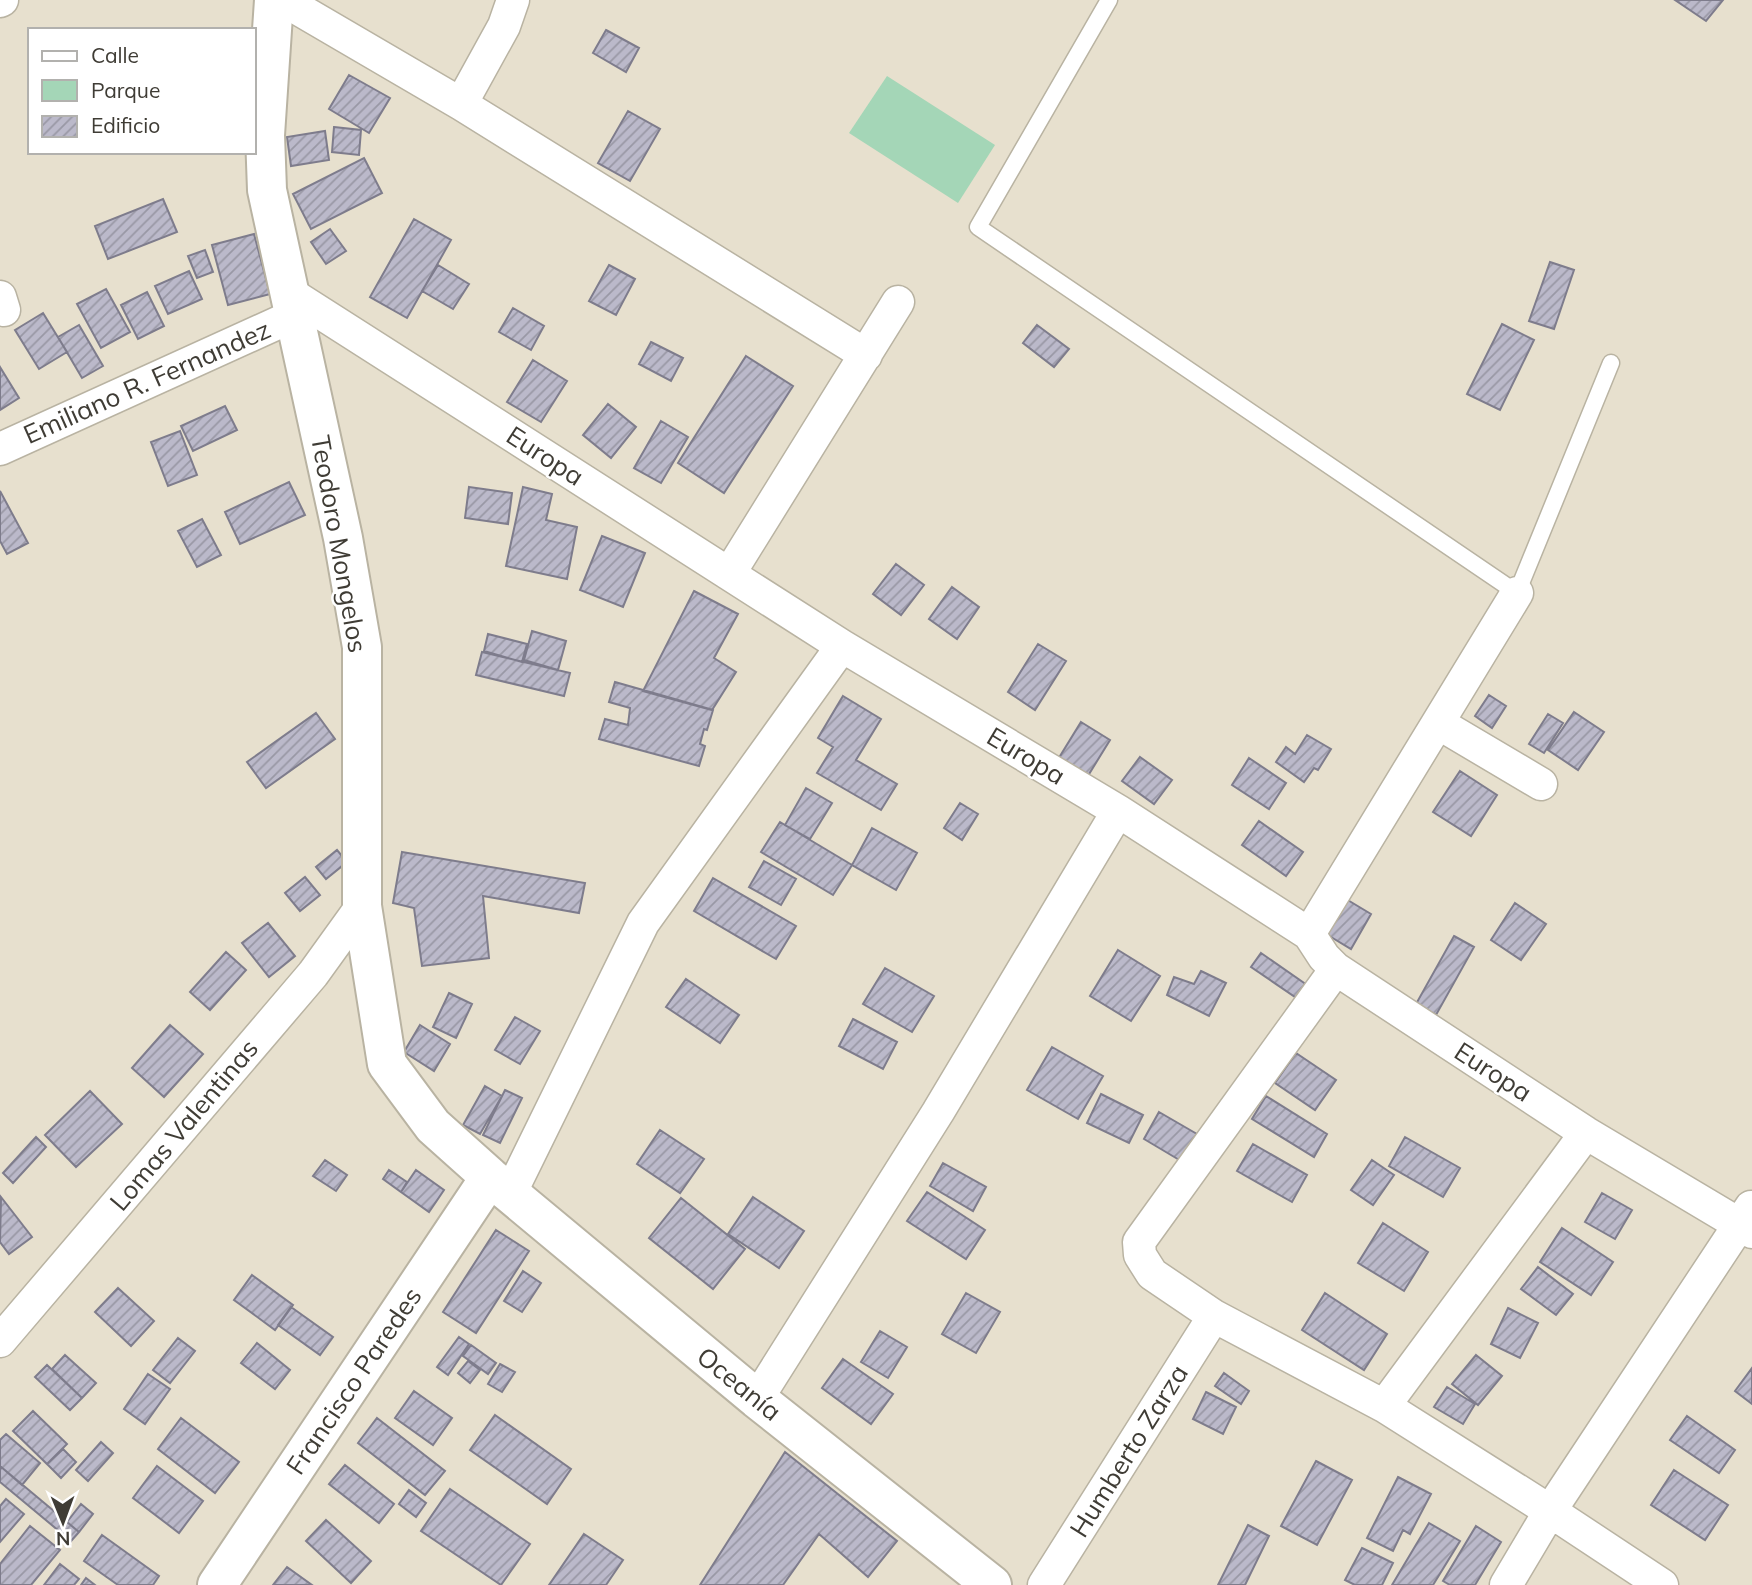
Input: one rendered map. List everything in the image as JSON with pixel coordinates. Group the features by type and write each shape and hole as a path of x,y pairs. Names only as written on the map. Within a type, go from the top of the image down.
{"street":[{"name":"Teodoro Mongelos","path":"274,0 265,135 267,190 343,538 362,647 362,906 387,1064 433,1126 500,1186"},
{"path":"283,0 461,104 866,355"},
{"path":"461,104 504,26 513,0"},
{"path":"729,574 898,302"},
{"name":"Emiliano R. Fernandez","path":"0,449 291,304"},
{"name":"Europa","path":"291,304 842,646 1118,811 1309,934 1324,957 1336,969 1586,1133 1748,1221"},
{"path":"1309,934 1517,593"},
{"path":"500,1186 643,923 842,646"},
{"path":"1438,723 1542,784"},
{"path":"757,1399 938,1112 1118,811"},
{"name":"Lomas Valentinas","path":"0,1341 313,974 362,906"},
{"path":"1336,969 1139,1242 1140,1255 1152,1274 1214,1317 1384,1406 1662,1585"},
{"path":"1384,1406 1586,1133"},
{"name":"Oceanía","path":"500,1186 984,1583"},
{"name":"Francisco Paredes","path":"217,1585 500,1186"},
{"path":"1506,1585 1550,1511 1748,1221"},
{"name":"Humberto Zarza","path":"1044,1585 1214,1317"}],"lane":[{"path":"1109,0 978,227 1517,593 1611,363"}],"green space":[{"path":"887,76 995,145 958,203 849,133"}],"building":[{"path":"1675,0 1723,0 1706,21"},
{"path":"606,30 639,48 626,72 593,53"},
{"path":"349,75 390,98 369,133 329,109"},
{"path":"628,111 660,129 630,181 598,163"},
{"path":"334,127 361,130 359,155 332,152"},
{"path":"325,131 329,160 291,166 287,137"},
{"path":"364,158 382,193 311,229 293,194"},
{"path":"163,199 177,232 108,259 95,226"},
{"path":"163,199 177,232 108,259 95,226"},
{"path":"414,219 451,240 407,318 370,297"},
{"path":"330,229 346,251 326,264 311,242"},
{"path":"254,234 270,294 228,305 212,245"},
{"path":"205,250 213,272 197,278 188,256"},
{"path":"1550,262 1574,270 1554,329 1529,321"},
{"path":"438,265 469,284 453,309 422,291"},
{"path":"609,265 635,279 616,315 589,301"},
{"path":"189,271 202,299 168,314 155,286"},
{"path":"106,289 130,332 101,348 77,304"},
{"path":"147,292 164,326 138,339 121,305"},
{"path":"513,308 544,326 531,350 499,332"},
{"path":"43,313 67,352 39,369 15,330"},
{"path":"1502,324 1534,340 1500,410 1467,394"},
{"path":"79,325 103,366 82,378 58,337"},
{"path":"79,325 103,366 82,378 58,337"},
{"path":"1037,325 1069,349 1054,367 1023,343"},
{"path":"651,342 683,358 671,381 639,364"},
{"path":"746,356 793,386 724,493 678,463"},
{"path":"533,360 567,381 541,422 507,402"},
{"path":"0,367 19,398 0,410"},
{"path":"608,404 636,427 611,458 583,435"},
{"path":"225,406 237,430 193,451 181,426"},
{"path":"661,421 688,437 661,483 634,468"},
{"path":"180,431 197,475 168,486 151,442"},
{"path":"289,482 305,515 240,544 225,512"},
{"path":"469,487 512,493 508,524 465,518"},
{"path":"523,487 552,494 546,520 577,527 567,579 506,566"},
{"path":"0,491 28,543 7,554 0,541"},
{"path":"202,519 221,555 197,567 178,531"},
{"path":"602,536 645,553 623,607 580,590"},
{"path":"896,564 924,585 901,615 873,594"},
{"path":"952,587 979,607 957,639 929,619"},
{"path":"694,591 738,614 714,658 736,672 712,710 643,691"},
{"path":"532,631 566,641 558,670 524,660"},
{"path":"488,634 527,644 522,662 484,651"},
{"path":"1038,644 1066,661 1035,710 1008,692"},
{"path":"482,652 570,673 564,696 476,675"},
{"path":"615,682 713,710 700,744 705,746 699,766 599,739 605,719 628,725 630,708 609,702"},
{"path":"1489,695 1506,706 1492,728 1475,716"},
{"path":"843,696 881,719 856,760 897,784 881,810 817,773 833,747 818,738"},
{"path":"1574,712 1604,732 1578,770 1548,750"},
{"path":"316,713 335,739 266,788 247,762"},
{"path":"1548,714 1563,723 1544,753 1529,744"},
{"path":"1081,722 1110,740 1086,779 1057,761"},
{"path":"1307,735 1331,749 1318,770 1314,768 1304,782 1276,762 1286,747 1295,754"},
{"path":"1140,757 1172,780 1154,804 1122,781"},
{"path":"1249,758 1286,783 1269,809 1232,785"},
{"path":"1460,771 1497,795 1471,836 1433,812"},
{"path":"806,788 832,803 810,839 785,825"},
{"path":"960,803 978,814 962,840 944,828"},
{"path":"1259,821 1303,852 1286,876 1242,845"},
{"path":"780,822 852,865 833,895 761,852"},
{"path":"872,828 917,853 896,890 852,865"},
{"path":"337,850 347,862 326,879 316,867"},
{"path":"402,852 585,883 579,913 483,896 489,958 422,966 414,908 393,903"},
{"path":"764,861 796,879 781,905 749,887"},
{"path":"305,877 320,895 300,911 285,893"},
{"path":"713,878 796,926 776,959 694,911"},
{"path":"1346,899 1371,914 1351,949 1326,934"},
{"path":"1515,903 1546,924 1521,960 1491,940"},
{"path":"268,923 295,956 269,977 242,943"},
{"path":"1454,936 1474,947 1436,1015 1416,1004"},
{"path":"1118,950 1160,976 1131,1021 1090,996"},
{"path":"226,952 246,970 210,1010 190,992"},
{"path":"1261,953 1307,985 1298,999 1251,967"},
{"path":"885,968 934,996 912,1032 863,1004"},
{"path":"1201,971 1226,983 1209,1016 1167,995 1174,977 1194,984"},
{"path":"686,979 739,1015 720,1043 666,1007"},
{"path":"449,993 472,1004 456,1038 433,1027"},
{"path":"515,1017 540,1031 520,1064 495,1050"},
{"path":"853,1019 897,1042 883,1069 839,1046"},
{"path":"170,1025 203,1054 164,1097 132,1068"},
{"path":"170,1025 203,1054 164,1097 132,1068"},
{"path":"420,1025 450,1044 434,1071 404,1052"},
{"path":"1052,1047 1103,1076 1078,1119 1027,1090"},
{"path":"1296,1053 1336,1080 1315,1110 1275,1083"},
{"path":"485,1086 502,1096 480,1134 463,1125"},
{"path":"505,1090 522,1098 500,1143 483,1135"},
{"path":"90,1091 122,1124 76,1167 45,1135"},
{"path":"1101,1094 1143,1115 1129,1143 1087,1123"},
{"path":"1266,1096 1327,1134 1314,1157 1252,1119"},
{"path":"1159,1112 1197,1134 1181,1161 1144,1139"},
{"path":"660,1130 704,1159 680,1193 637,1164"},
{"path":"36,1137 46,1147 13,1183 3,1173"},
{"path":"1405,1137 1460,1168 1443,1197 1389,1166"},
{"path":"1253,1144 1307,1175 1292,1202 1237,1171"},
{"path":"325,1160 347,1175 336,1191 313,1176"},
{"path":"1372,1160 1394,1175 1373,1205 1351,1190"},
{"path":"943,1163 986,1187 973,1211 930,1186"},
{"path":"389,1170 407,1182 401,1192 383,1179"},
{"path":"389,1170 407,1182 401,1192 383,1179"},
{"path":"416,1170 444,1190 429,1212 401,1192"},
{"path":"416,1170 444,1190 429,1212 401,1192"},
{"path":"927,1192 985,1230 966,1259 907,1221"},
{"path":"1602,1193 1632,1210 1615,1239 1585,1222"},
{"path":"1,1197 32,1237 9,1254 0,1242"},
{"path":"753,1197 804,1231 779,1268 728,1234"},
{"path":"681,1198 745,1249 713,1289 649,1238"},
{"path":"1383,1223 1428,1252 1404,1291 1358,1263"},
{"path":"1562,1228 1613,1262 1591,1295 1540,1262"},
{"path":"496,1230 529,1251 476,1333 443,1312"},
{"path":"1538,1267 1573,1294 1556,1315 1521,1289"},
{"path":"523,1271 541,1283 522,1312 504,1301"},
{"path":"252,1275 293,1305 275,1330 234,1300"},
{"path":"118,1288 154,1321 131,1346 95,1312"},
{"path":"966,1293 1000,1312 976,1353 942,1334"},
{"path":"1325,1293 1387,1334 1364,1370 1302,1330"},
{"path":"291,1307 333,1337 320,1355 278,1325"},
{"path":"291,1307 333,1337 320,1355 278,1325"},
{"path":"1508,1308 1538,1323 1520,1358 1491,1344"},
{"path":"880,1331 907,1347 888,1378 861,1362"},
{"path":"459,1337 469,1344 448,1375 437,1367"},
{"path":"178,1338 195,1351 170,1383 153,1370"},
{"path":"257,1343 290,1370 275,1389 241,1363"},
{"path":"257,1343 290,1370 275,1389 241,1363"},
{"path":"471,1345 496,1363 488,1374 463,1356"},
{"path":"65,1355 96,1383 82,1398 52,1369"},
{"path":"1476,1355 1502,1376 1478,1405 1452,1384"},
{"path":"843,1359 893,1394 871,1424 822,1388"},
{"path":"468,1361 480,1370 470,1383 458,1373"},
{"path":"500,1364 515,1372 502,1392 488,1384"},
{"path":"47,1365 82,1398 70,1410 35,1377"},
{"path":"1752,1368 1752,1404 1735,1391"},
{"path":"1224,1373 1249,1391 1241,1404 1215,1386"},
{"path":"148,1374 170,1389 145,1424 124,1409"},
{"path":"1447,1387 1475,1404 1463,1424 1434,1407"},
{"path":"414,1391 452,1418 433,1445 395,1418"},
{"path":"1206,1392 1236,1407 1223,1434 1193,1419"},
{"path":"33,1411 67,1444 47,1464 13,1431"},
{"path":"495,1415 571,1469 547,1504 470,1450"},
{"path":"1687,1416 1735,1450 1719,1473 1670,1440"},
{"path":"181,1418 239,1462 215,1493 158,1449"},
{"path":"181,1418 239,1462 215,1493 158,1449"},
{"path":"377,1418 445,1471 425,1495 358,1443"},
{"path":"6,1434 40,1463 22,1485 0,1466 0,1440"},
{"path":"6,1434 40,1463 22,1485 0,1466 0,1440"},
{"path":"101,1442 113,1453 88,1481 76,1470"},
{"path":"63,1449 76,1462 61,1478 47,1464"},
{"path":"785,1452 897,1541 868,1577 819,1534 783,1585 700,1585"},
{"path":"1316,1461 1352,1480 1317,1545 1281,1526"},
{"path":"345,1465 394,1504 379,1523 329,1484"},
{"path":"0,1466 79,1532 71,1541 0,1482"},
{"path":"0,1466 79,1532 71,1541 0,1482"},
{"path":"157,1466 203,1501 179,1533 133,1498"},
{"path":"1674,1470 1728,1505 1705,1540 1651,1505"},
{"path":"1398,1477 1431,1494 1410,1534 1403,1530 1393,1551 1367,1538"},
{"path":"450,1489 530,1544 501,1585 421,1531"},
{"path":"409,1490 426,1503 416,1517 399,1504"},
{"path":"6,1499 24,1514 0,1542 0,1506"},
{"path":"81,1504 93,1514 79,1532 67,1522"},
{"path":"81,1504 93,1514 79,1532 67,1522"},
{"path":"326,1520 371,1561 351,1583 306,1541"},
{"path":"1429,1523 1460,1541 1433,1585 1392,1585"},
{"path":"1248,1525 1269,1536 1245,1585 1218,1585"},
{"path":"30,1526 60,1550 31,1585 0,1585 0,1564"},
{"path":"1476,1526 1501,1542 1475,1585 1450,1585 1443,1581"},
{"path":"584,1534 623,1560 606,1585 549,1585"},
{"path":"102,1535 159,1576 153,1585 118,1585 84,1561"},
{"path":"102,1535 159,1576 153,1585 118,1585 84,1561"},
{"path":"1362,1548 1393,1563 1382,1585 1355,1585 1345,1580"},
{"path":"60,1564 79,1579 74,1585 44,1585"},
{"path":"287,1567 312,1585 273,1585"},
{"path":"86,1578 95,1585 81,1585"}]}
